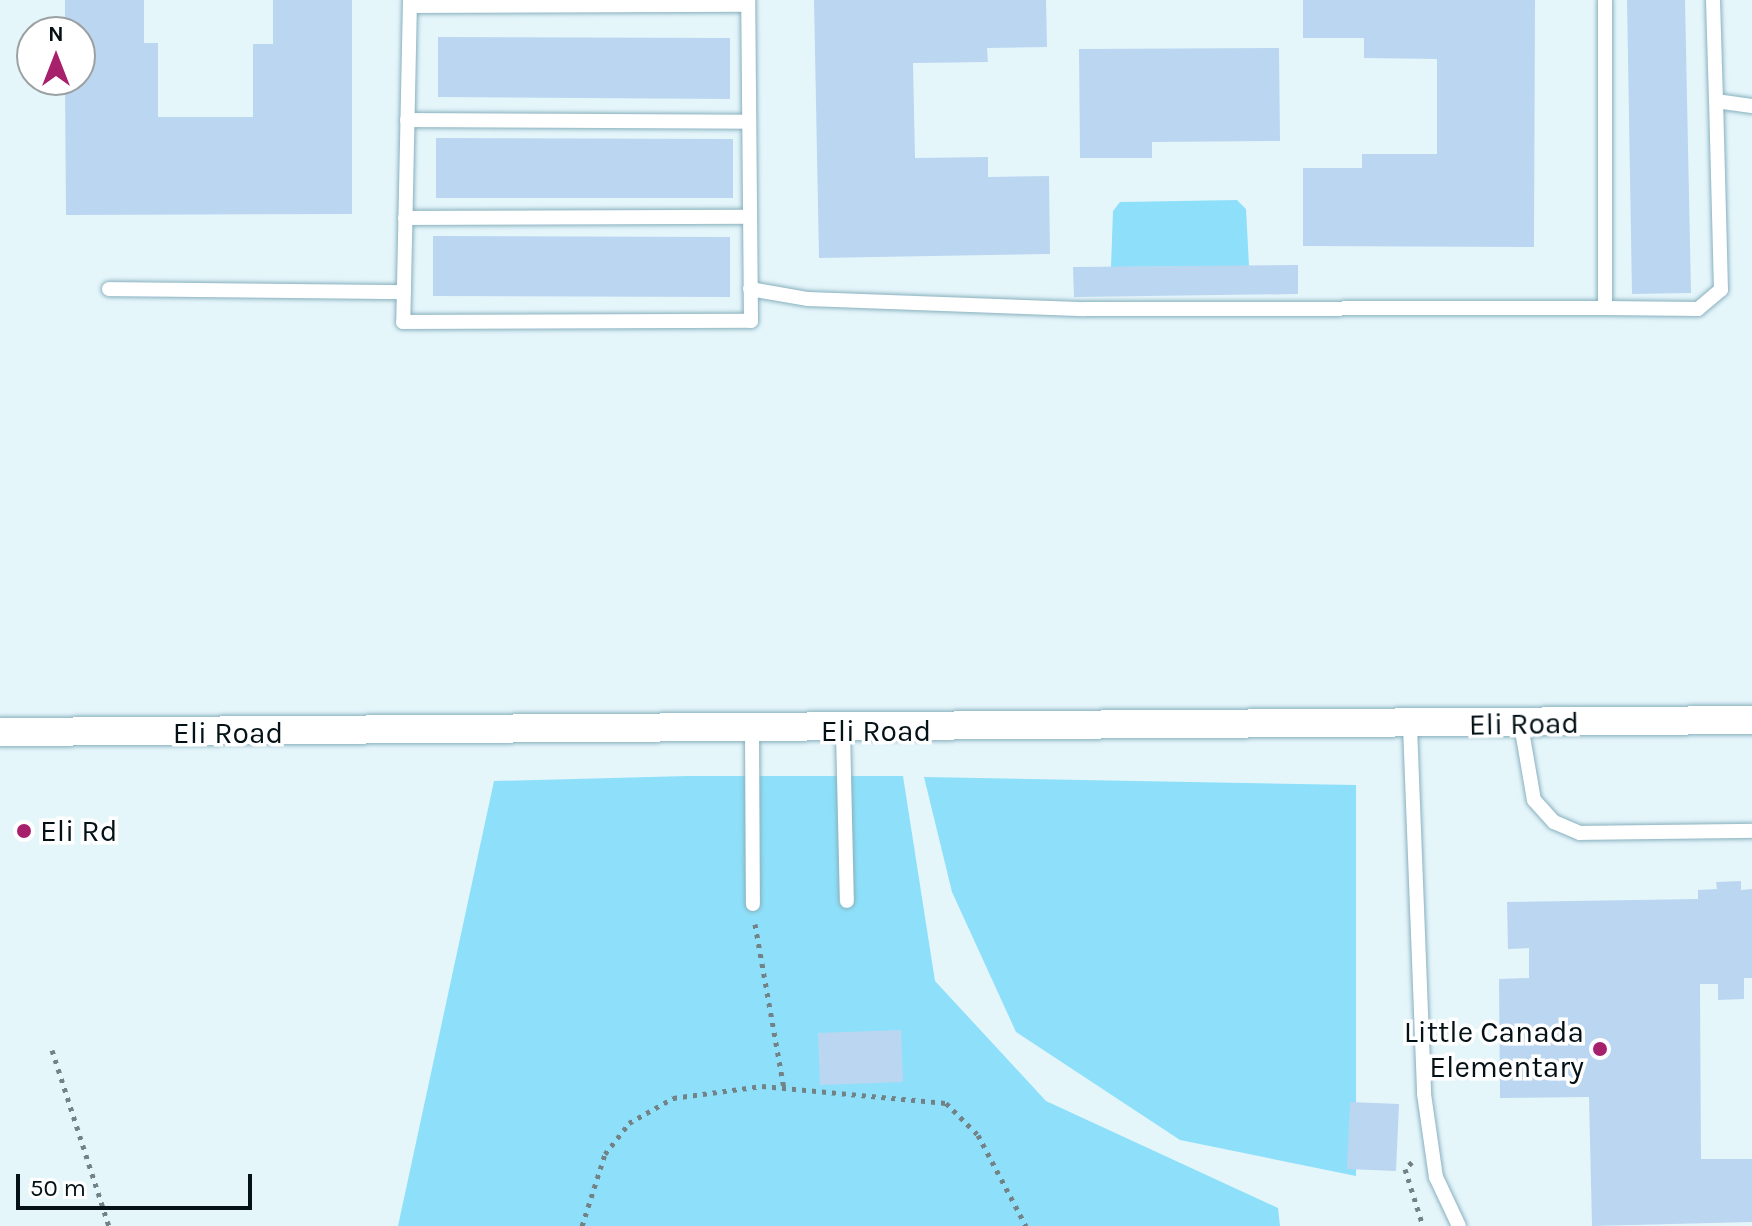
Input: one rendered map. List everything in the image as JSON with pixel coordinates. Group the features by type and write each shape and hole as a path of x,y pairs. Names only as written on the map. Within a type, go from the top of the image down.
{"street":[{"name":"Eli Road","path":"0,732 843,731 1752,720"}],"lane":[{"path":"1605,0 1605,308"},
{"path":"750,289 808,299 1085,309 1698,309 1721,290 1713,0"},
{"path":"410,3 748,3 751,321 403,322 410,3"},
{"path":"1716,101 1752,106"},
{"path":"407,120 749,122"},
{"path":"405,218 750,217"},
{"path":"109,289 404,292"},
{"path":"1521,725 1534,800 1554,822 1580,833 1752,831"},
{"path":"1410,726 1424,1094 1436,1177 1459,1226"},
{"path":"752,731 753,904"},
{"path":"843,731 847,901"}],"path":[{"path":"753,904 760,980 784,1089"},
{"path":"52,1050 109,1226"},
{"path":"582,1226 605,1154 629,1123 673,1098 784,1089 946,1103 978,1135 1026,1226"}],"shaded area":[{"path":"1237,200 1246,209 1249,266 1111,267 1113,211 1120,202"},
{"path":"687,776 903,776 935,981 1046,1101 1278,1208 1280,1226 398,1226 494,781"},
{"path":"924,777 1356,785 1356,1176 1180,1140 1016,1032 952,892"}],"building":[{"path":"65,0 144,0 144,43 158,43 158,117 253,117 253,44 273,44 273,0 352,0 352,214 66,215 65,96 96,96 96,16 65,16"},
{"path":"814,0 1046,0 1047,47 987,48 988,62 913,63 915,158 988,157 988,177 1049,176 1050,254 819,258"},
{"path":"1303,0 1535,0 1534,247 1303,246 1303,168 1362,168 1362,154 1437,154 1437,59 1364,58 1364,38 1303,38"},
{"path":"1627,0 1685,0 1691,293 1632,294"},
{"path":"438,37 730,38 730,99 438,97"},
{"path":"1279,48 1280,141 1152,142 1152,158 1080,158 1079,49"},
{"path":"436,138 733,139 733,198 436,198"},
{"path":"433,236 730,237 730,297 433,296"},
{"path":"1298,265 1298,294 1074,297 1073,267"},
{"name":"Little Canada Elementary","path":"1741,881 1741,890 1752,889 1752,978 1744,978 1744,999 1718,1000 1718,984 1700,984 1701,1159 1752,1159 1752,1222 1592,1226 1589,1097 1500,1098 1499,979 1529,978 1529,948 1508,949 1507,902 1698,899 1698,890 1717,889 1716,882"},
{"path":"901,1030 903,1082 820,1085 818,1033"},
{"path":"1350,1102 1399,1104 1396,1171 1347,1169"}],"place":[{"name":"Eli Rd","path":"24,831"},
{"name":"Little Canada Elementary","path":"1600,1049"}]}
